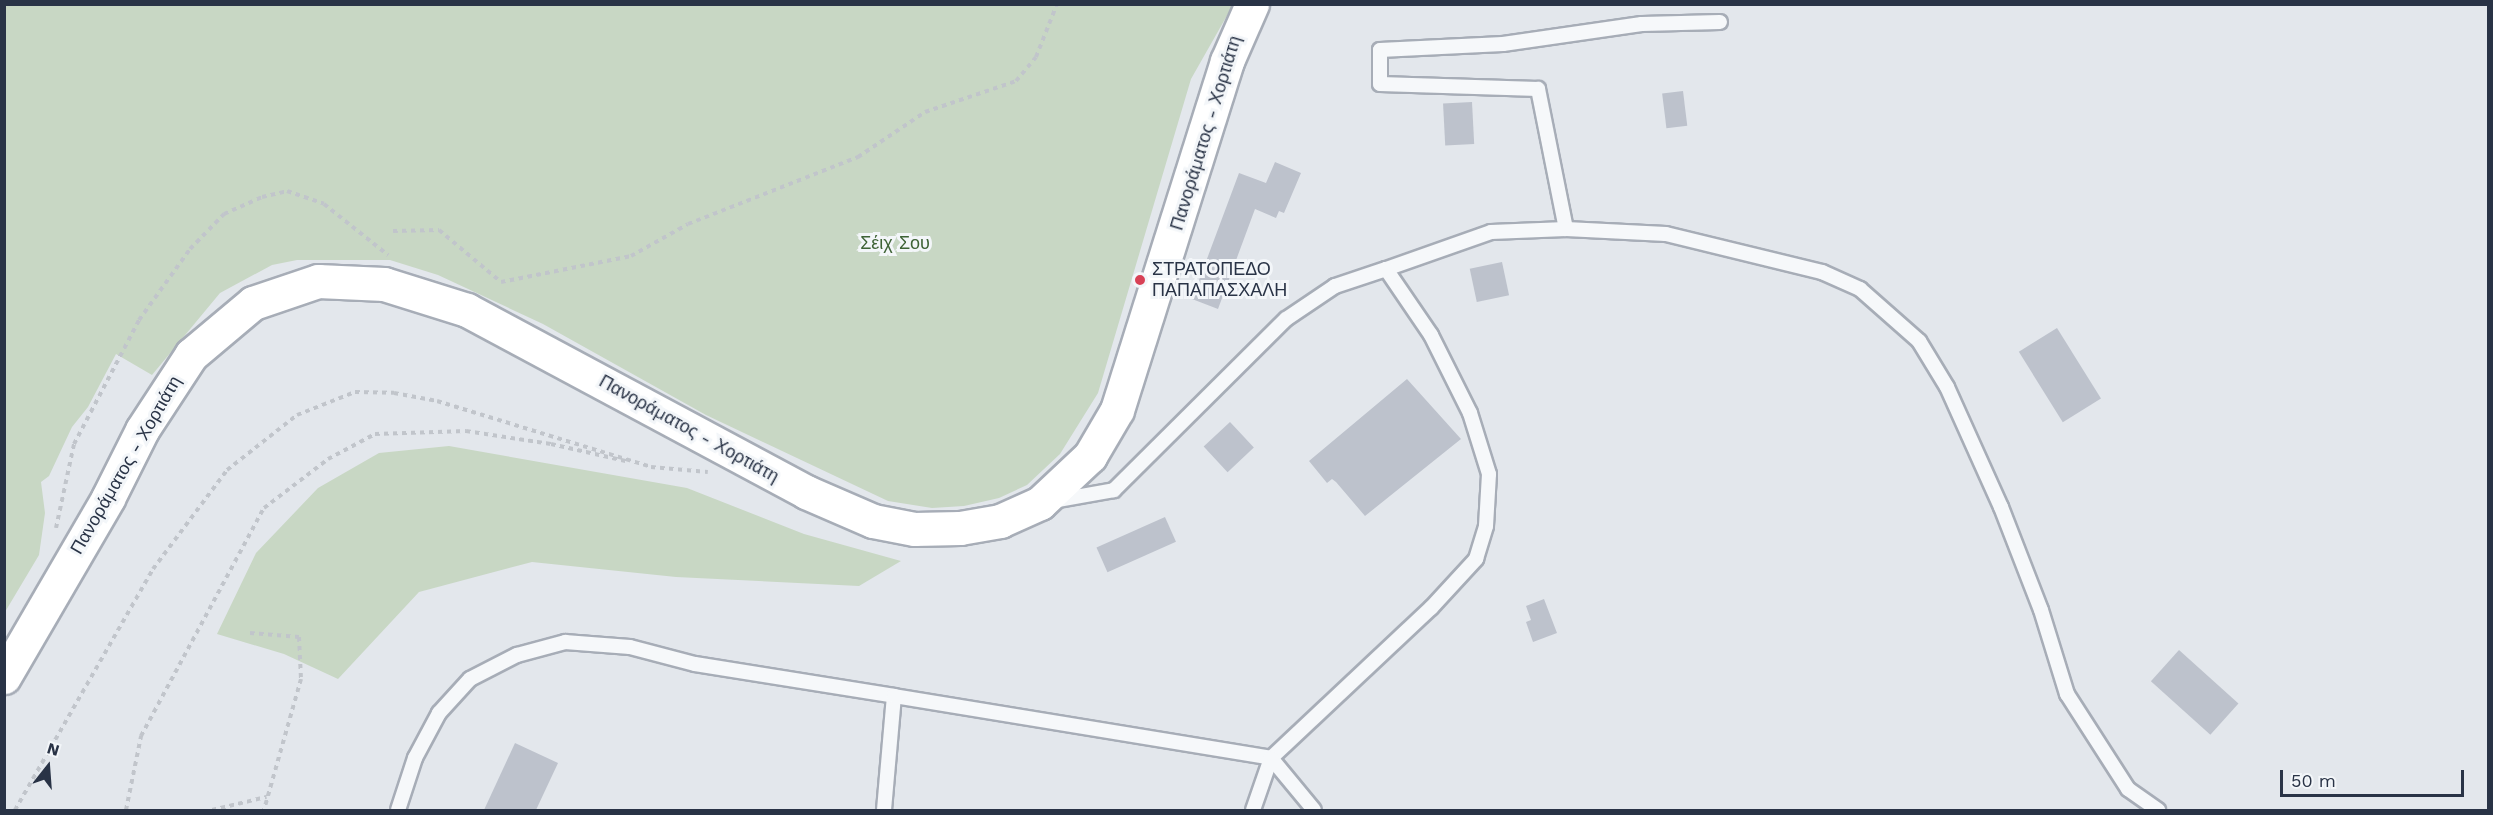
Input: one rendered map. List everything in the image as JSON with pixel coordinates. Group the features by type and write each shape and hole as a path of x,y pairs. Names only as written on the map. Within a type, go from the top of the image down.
{"main road":[{"name":"Πανοράματος - Χορτιάτη","path":"4,677 108,498 142,430 191,355 242,310 293,287 332,280 366,281 446,301 521,337 842,510 914,529 980,526 1040,503 1090,456 1117,410 1230,51 1252,4"}],"lane":[{"path":"1566,229 1538,89 1380,84 1380,50 1503,44 1642,24 1720,22"},
{"path":"1040,503 1114,490 1286,319 1335,286 1491,232 1566,229 1666,234 1822,272 1860,289 1894,316 1919,341 1947,387 2013,538 2067,694 2128,789 2158,810"},
{"path":"1253,810 1270,758 1431,608 1476,559 1486,526 1489,474 1470,413 1431,335 1386,269"},
{"path":"398,810 415,758 439,712 470,680 517,655 565,642 630,648 695,664 1270,758 1314,810"},
{"path":"884,810 894,696"}],"path":[{"path":"393,231 439,230 501,282 631,256 688,224 858,157 925,112 1016,81 1036,57 1057,4"},
{"path":"15,810 153,569 227,470 297,415 355,392 394,393 437,401 651,467"},
{"path":"126,810 141,736 264,508 328,459 375,434 466,432 551,444 651,467 714,471 743,458"},
{"path":"250,633 299,637 301,679 264,810"},
{"path":"212,810 266,797"}],"green space":[{"name":"Σέιχ Σου","path":"5,4 1233,5 1191,79 1098,393 1060,454 1027,485 999,498 964,506 932,508 888,501 706,415 543,324 438,275 390,260 297,260 272,265 220,293 152,375 116,354 88,407 72,427 49,476 41,482 45,513 39,555 5,612"},
{"path":"449,446 687,488 804,534 901,561 859,586 676,577 532,562 419,592 338,679 284,654 217,634 256,553 318,488 379,453"}],"building":[{"path":"1683,91 1687,126 1666,128 1662,94"},
{"path":"1472,102 1474,144 1445,145 1443,104"},
{"path":"1275,162 1301,173 1284,213 1279,211 1276,218 1255,209 1218,309 1192,299 1239,173 1266,183"},
{"path":"1502,262 1509,295 1477,302 1470,269"},
{"path":"2057,328 2101,398 2063,422 2019,352"},
{"path":"1407,379 1461,439 1365,516 1336,482 1332,479 1327,483 1309,461"},
{"path":"1230,422 1254,448 1228,472 1204,447"},
{"path":"1165,517 1176,542 1107,572 1096,548"},
{"path":"1544,599 1557,633 1533,642 1526,622 1531,620 1526,606"},
{"path":"2179,650 2238,704 2210,735 2151,681"},
{"path":"515,743 558,763 536,810 484,810"}],"place":[{"name":"ΣΤΡΑΤΟΠΕΔΟ ΠΑΠΑΠΑΣΧΑΛΗ","path":"1140,280"}]}
